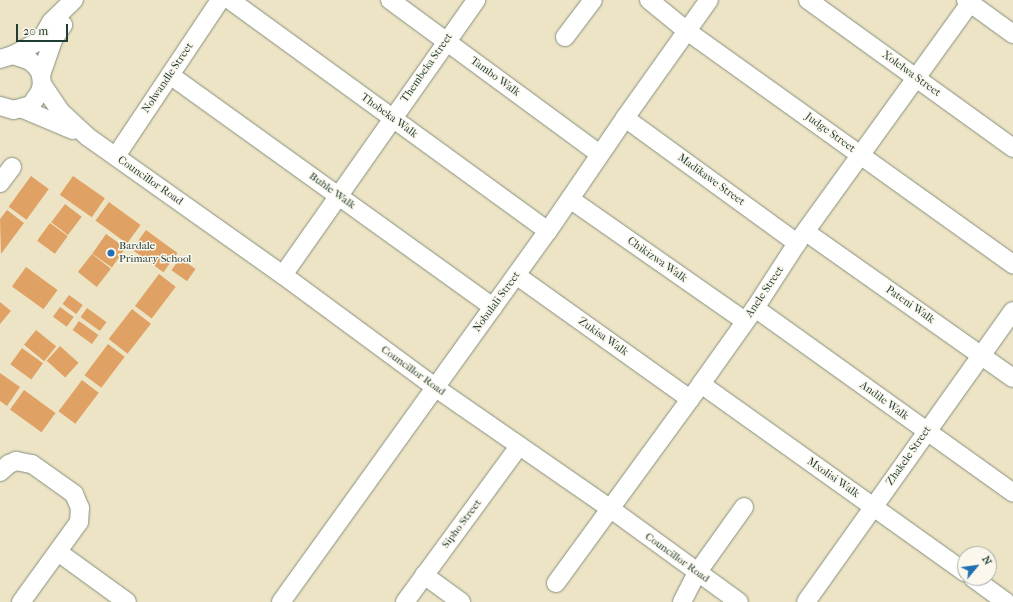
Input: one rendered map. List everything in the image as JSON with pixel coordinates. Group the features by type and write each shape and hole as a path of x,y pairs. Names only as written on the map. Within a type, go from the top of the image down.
{"street":[{"name":"Nolwandle Street","path":"116,156 220,0"},
{"name":"Thobeka Walk","path":"230,0 548,232"},
{"name":"Tambo Walk","path":"390,0 600,154"},
{"name":"Thembeka Street","path":"283,275 476,0"},
{"path":"565,37 593,0"},
{"name":"Judge Street","path":"649,0 687,31 1013,264"},
{"name":"Nobulali Street","path":"281,602 548,232 625,118 710,0"},
{"name":"Xolelwa Street","path":"808,0 1013,148"},
{"path":"5,56 37,42 43,36 51,22 73,1"},
{"path":"9,111 36,99 54,38 60,30 73,1"},
{"path":"969,1 1013,34"},
{"name":"Anele Street","path":"556,583 750,315 802,238 969,1"},
{"name":"Councillor Road","path":"5,56 30,61 37,67 41,80 60,111 88,137 283,275 436,388 611,509 697,573 739,602"},
{"name":"Buhle Walk","path":"170,75 493,307"},
{"name":"Councillor Road","path":"9,111 88,137"},
{"name":"Madikawe Street","path":"625,118 802,238"},
{"path":"0,183 12,167"},
{"name":"Chikizwa Walk","path":"570,199 750,315"},
{"name":"Pateni Walk","path":"802,238 981,355 1013,378"},
{"name":"Zukisa Walk","path":"516,275 690,398"},
{"name":"Zhakele Street","path":"806,602 926,431 1013,311"},
{"name":"Andile Walk","path":"750,315 926,431 1013,493"},
{"name":"Mxolisi Walk","path":"701,384 957,566"},
{"name":"Sipho Street","path":"405,602 519,446"},
{"path":"0,472 9,464 24,461 32,464 74,494 80,508 79,522 21,602"},
{"path":"682,602 697,573 744,507"},
{"path":"58,552 126,602"},
{"path":"424,575 461,602"},
{"path":"984,586 1006,602"}],"building":[{"path":"31,176 49,189 26,220 9,207"},
{"path":"73,176 105,198 92,217 60,195"},
{"path":"109,202 141,225 127,244 95,221"},
{"path":"65,204 82,217 68,235 51,222"},
{"path":"7,210 24,223 1,254 0,219"},
{"path":"50,223 68,236 55,254 37,241"},
{"path":"146,230 178,253 163,272 132,249"},
{"path":"106,234 126,248 112,267 92,254"},
{"path":"92,254 111,269 97,287 78,272"},
{"path":"180,258 196,269 187,281 171,270"},
{"path":"26,267 58,290 43,309 12,286"},
{"path":"159,274 176,287 152,319 135,306"},
{"path":"69,295 83,305 76,314 63,304"},
{"path":"0,302 11,311 0,324"},
{"path":"60,307 74,317 67,327 53,317"},
{"path":"87,308 106,322 100,331 81,317"},
{"path":"132,309 151,324 128,354 109,339"},
{"path":"79,321 98,335 92,344 73,330"},
{"path":"36,330 56,346 44,361 24,345"},
{"path":"108,344 125,357 101,388 85,375"},
{"path":"60,346 79,363 65,378 47,361"},
{"path":"22,348 43,363 31,379 10,364"},
{"path":"0,373 20,387 7,406 0,401"},
{"path":"82,380 99,393 75,424 59,411"},
{"path":"24,390 56,413 41,432 10,409"}],"place":[{"name":"Bardale Primary School","path":"111,253"}]}
